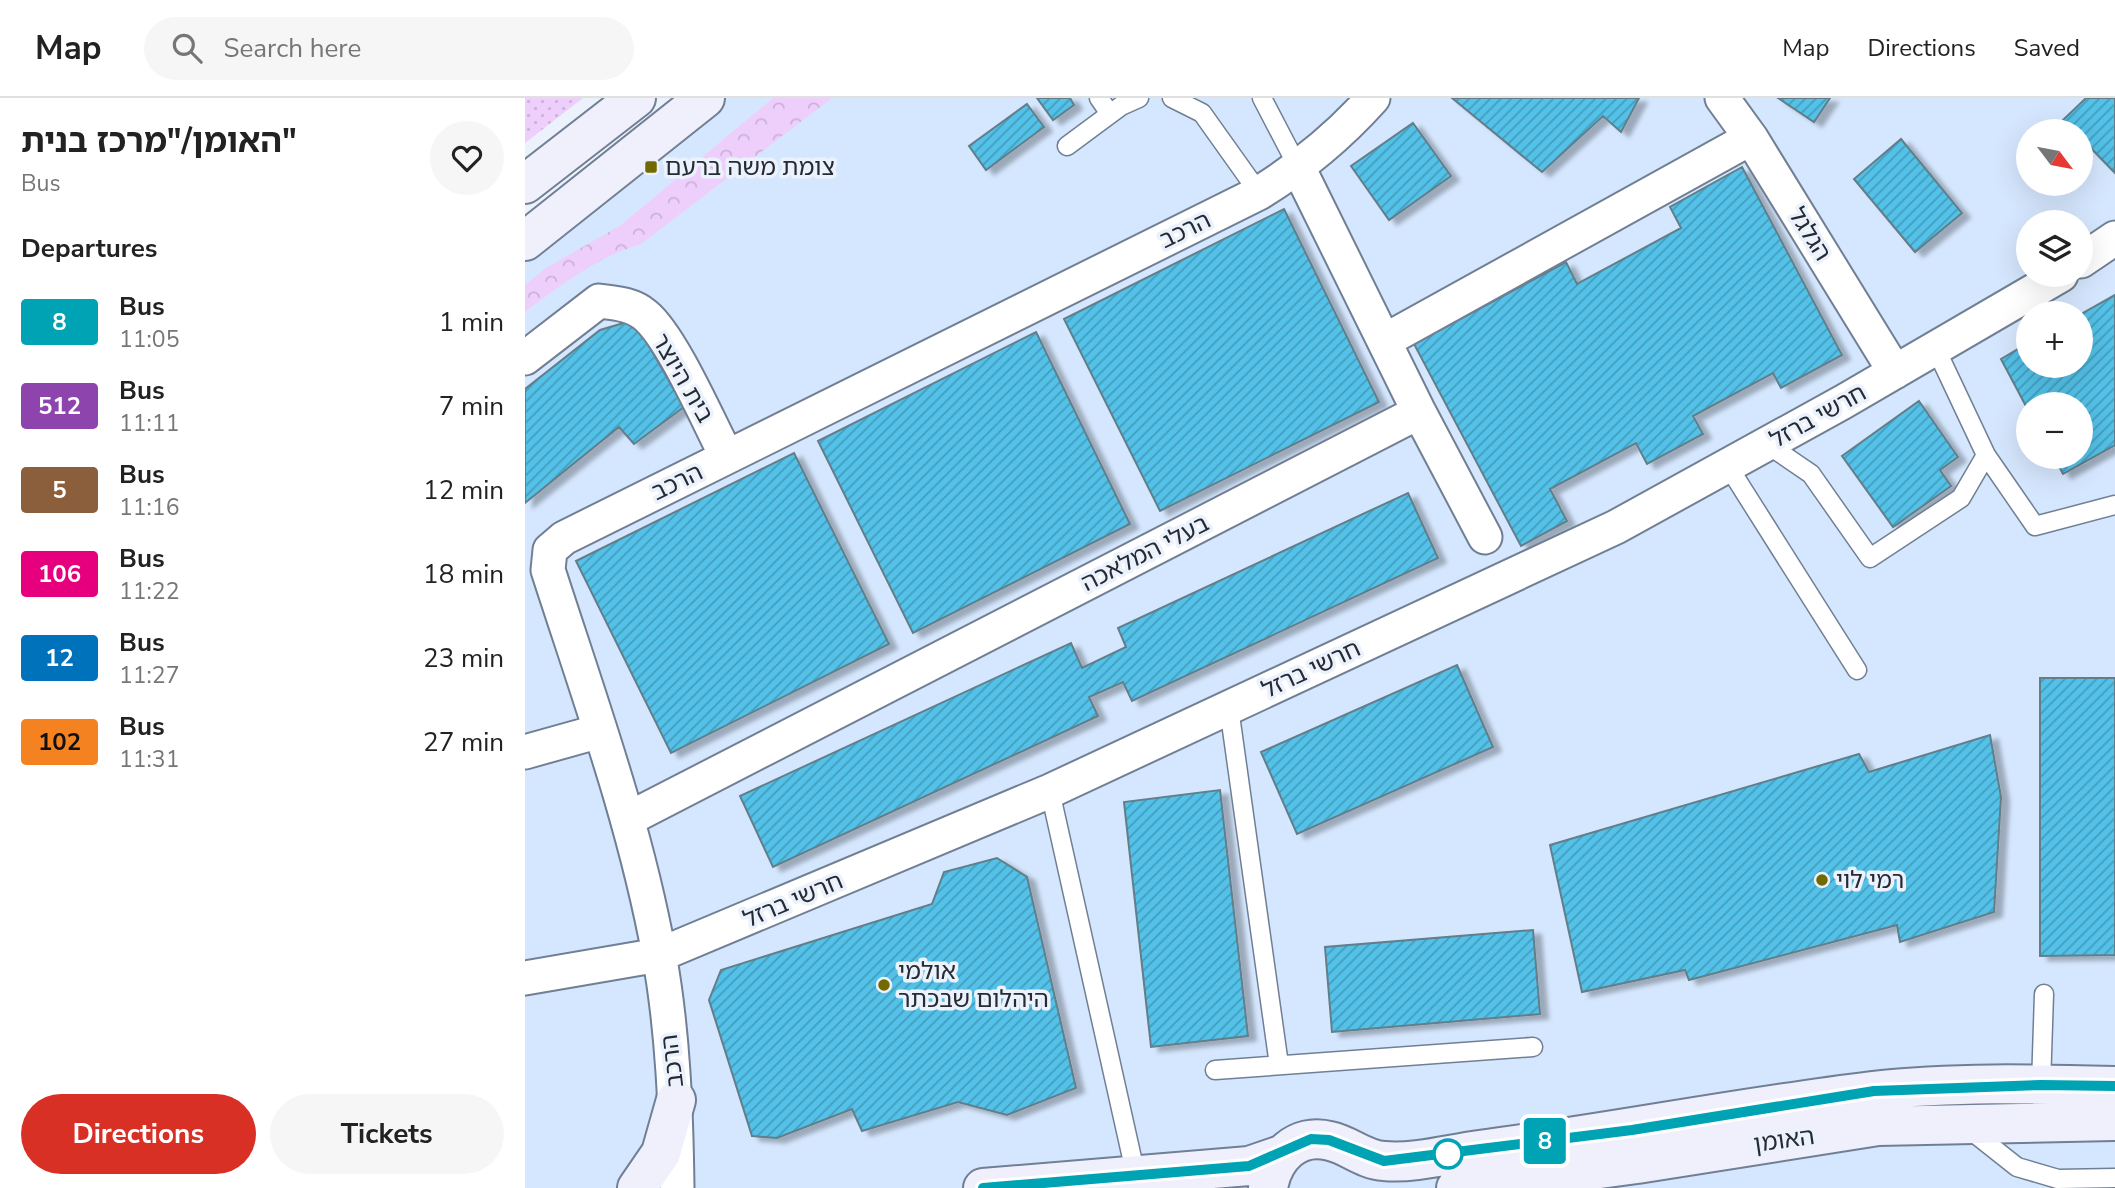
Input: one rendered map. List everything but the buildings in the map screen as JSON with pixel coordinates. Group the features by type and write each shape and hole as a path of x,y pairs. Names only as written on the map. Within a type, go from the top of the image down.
{"street":[{"path":"525,184 636,98"},
{"path":"525,241 705,98"},
{"name":"הרכב","path":"677,1188 676,1100 659,955 628,819 548,570 550,550 564,538 1259,193 1299,169 1347,126 1373,98"},
{"name":"הגלגל","path":"1722,98 1751,138 1895,372"},
{"path":"1386,340 1751,138"},
{"path":"1299,169 1386,340 1419,412 1485,537"},
{"path":"2093,253 2115,238"},
{"name":"חרשי ברזל","path":"525,978 659,955 1050,791 1616,527 1936,349 2041,287"},
{"name":"בית היוצר","path":"525,358 599,301 623,304 645,315 666,340 727,457"},
{"name":"בעלי המלאכה","path":"628,819 1419,412"},
{"path":"525,752 600,731"},
{"name":"האומן","path":"983,1188 1249,1166 1274,1171 1294,1144 1311,1139 1329,1140 1384,1161 1404,1160 1632,1130 1874,1091 2041,1085 2115,1086"},
{"path":"637,1188 661,1153 676,1100"},
{"name":"האומן","path":"1455,1188 1517,1184 1878,1126 1961,1122 2115,1121"},
{"path":"1342,1145 1355,1156 1364,1171 1367,1188"}],"lane":[{"path":"1099,98 1110,114"},
{"path":"1067,146 1110,114 1139,98"},
{"path":"1172,98 1202,113 1259,193"},
{"path":"1262,98 1299,169"},
{"path":"1936,349 1986,455 2035,526 2115,505"},
{"path":"1767,444 1811,474 1870,558 1961,498 1986,455"},
{"path":"1728,466 1857,670"},
{"path":"1229,708 1279,1065"},
{"path":"1050,791 1136,1176"},
{"path":"2041,1085 2044,994"},
{"path":"1215,1070 1533,1047"},
{"path":"1961,1122 2017,1167 2058,1179 2115,1178"}],"shaded area":[{"path":"717,98 2115,98 2115,1188 525,1188 525,247"}],"green space":[{"path":"525,98 583,98 525,143"},
{"path":"773,98 832,98 641,244 595,264 525,312 525,285 546,268 621,225"}],"bus line":[{"name":"8","path":"983,1188 1249,1166 1281,1155 1294,1144 1311,1139 1329,1140 1363,1156 1384,1161 1632,1130 1749,1109 1874,1091 2041,1085 2115,1086"}],"place":[{"name":"צומת משה ברעם","path":"651,167"},
{"name":"רמי לוי","path":"1822,880"},
{"name":"אולמי היהלום שבכתר","path":"884,985"}]}
